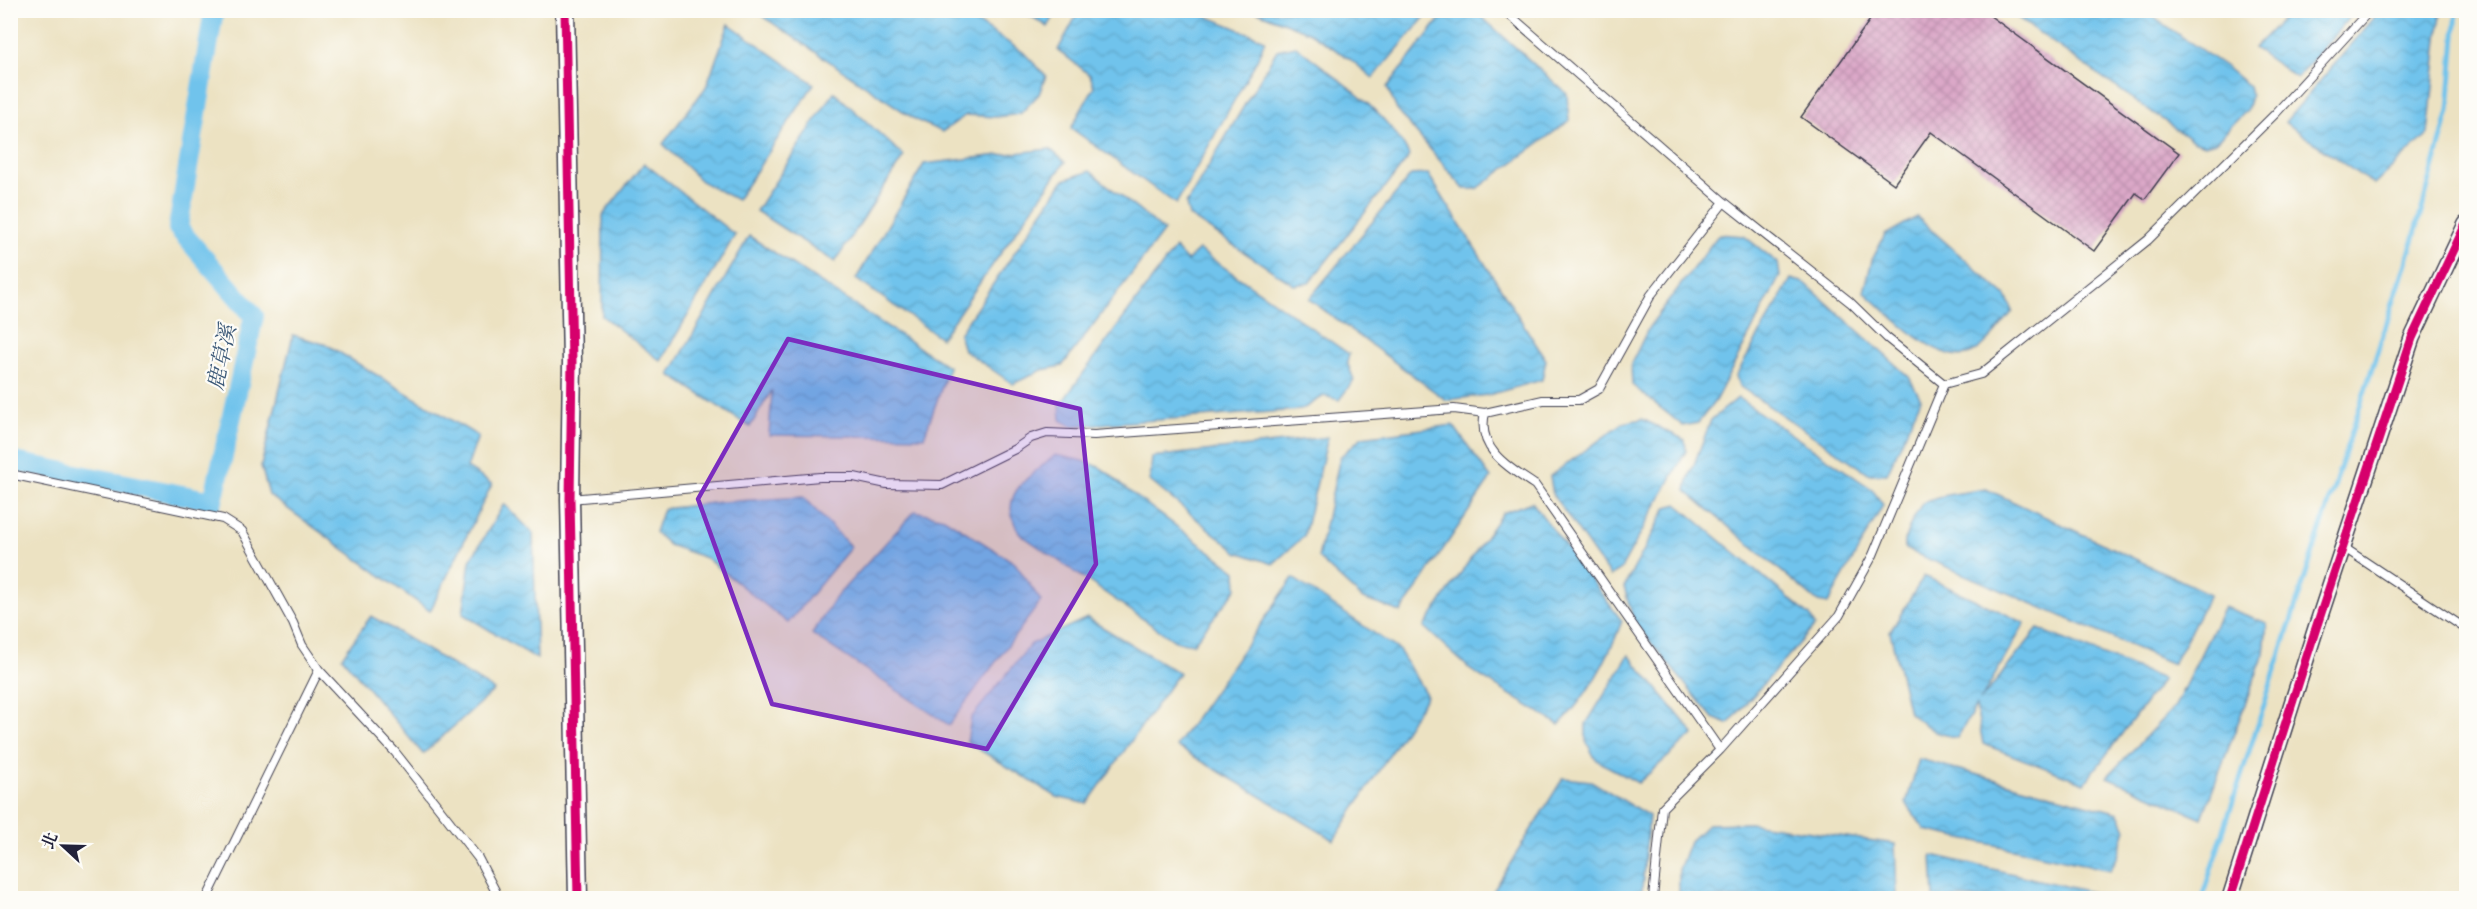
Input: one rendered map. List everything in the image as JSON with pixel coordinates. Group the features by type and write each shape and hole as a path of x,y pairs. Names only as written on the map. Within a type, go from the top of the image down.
{"street":[{"path":"565,10 572,362 570,499 578,898"},
{"path":"2230,898 2412,338 2466,224"}],"lane":[{"path":"1504,10 1725,202 1850,302 1887,338 1944,384"},
{"path":"1944,384 1981,374 2148,240 2276,113 2370,10"},
{"path":"570,499 820,477 854,477 887,484 942,485 1031,438 1047,433 1094,435 1454,409 1485,414 1543,400 1579,400 1599,389 1651,295 1725,202"},
{"path":"1653,898 1662,808 1720,750 1839,616 1873,555 1944,384"},
{"path":"1485,414 1482,423 1484,437 1503,464 1535,485 1720,750"},
{"path":"10,474 223,519 242,531 293,623 302,645 319,670 395,752 477,858 499,898"},
{"path":"2343,546 2466,629"},
{"path":"207,898 319,670"}],"highlighted area":[{"path":"788,339 1080,409 1096,564 987,749 772,704 698,499"}],"water":[{"path":"755,11 960,11 1023,52 1046,76 1039,94 1020,114 997,117 966,115 942,132 916,120"},
{"path":"1023,11 1057,11 1048,27"},
{"path":"1079,11 1194,11 1265,40 1257,60 1176,204 1071,128 1094,87 1090,75 1058,50"},
{"path":"1255,11 1430,11 1373,78 1350,59 1310,33"},
{"path":"1446,11 1475,11 1567,94 1569,121 1477,189 1464,189 1397,110 1387,87"},
{"path":"2008,11 2144,11 2226,67 2249,86 2251,96 2247,110 2215,142 2205,145 2193,141"},
{"path":"2290,11 2355,11 2297,78 2254,48"},
{"path":"2380,11 2441,11 2428,134 2374,185 2285,122"},
{"path":"729,24 814,84 737,200 701,181 663,144 706,87"},
{"path":"1296,46 1374,109 1400,139 1410,156 1309,283 1294,285 1189,216 1186,204 1277,50"},
{"path":"834,92 904,156 835,262 756,211"},
{"path":"1050,149 1065,162 941,338 856,279 924,164"},
{"path":"644,163 735,235 661,361 602,316 603,215"},
{"path":"1090,171 1164,231 1062,366 1042,370 1013,384 964,350 959,334 1064,180"},
{"path":"1428,174 1546,360 1542,380 1488,395 1446,400 1309,299 1411,175"},
{"path":"1917,217 2006,296 2013,311 1990,338 1974,352 1961,356 1931,346 1900,324 1864,292 1872,260 1885,235"},
{"path":"1719,234 1744,236 1778,263 1780,276 1715,401 1698,423 1683,426 1632,385 1631,364 1649,327"},
{"path":"749,236 949,367 924,437 769,435 772,390 750,427 670,375"},
{"path":"1175,248 1187,261 1199,250 1349,354 1347,362 1354,380 1339,400 1324,396 1301,410 1071,426 1061,420 1060,405"},
{"path":"1791,279 1805,283 1909,377 1921,399 1887,474 1870,474 1739,386 1736,376"},
{"path":"293,335 327,345 478,436 467,468 492,484 430,611 269,495 261,466"},
{"path":"1738,398 1872,489 1883,505 1828,604 1818,602 1686,491 1711,420"},
{"path":"1642,419 1685,440 1686,451 1621,569 1610,576 1553,495 1550,476 1623,423"},
{"path":"1453,425 1491,478 1401,612 1363,599 1318,558 1340,457 1362,437"},
{"path":"1328,437 1304,536 1273,564 1237,552 1150,481 1152,457"},
{"path":"1055,455 1084,461 1106,471 1121,485 1236,571 1237,588 1193,644 1175,641 1020,534 1013,520 1011,508 1013,498 1025,480"},
{"path":"1986,489 2210,594 2173,664 1905,549 1908,531 1922,503 1947,495"},
{"path":"803,497 851,547 788,623 706,558 669,545 655,532 663,509 720,502"},
{"path":"1532,502 1622,621 1596,676 1579,702 1559,725 1472,671 1424,627 1502,513"},
{"path":"504,504 533,533 537,659 463,614 470,561"},
{"path":"1677,504 1810,616 1815,626 1728,724 1713,718 1634,622 1624,587 1667,507"},
{"path":"915,511 944,518 1015,563 1041,601 949,725 812,634 836,597"},
{"path":"1924,576 2025,623 1980,701 2038,629 2163,679 2085,783 1983,744 1976,706 1957,738 1935,732 1909,713 1890,632"},
{"path":"1293,578 1399,650 1427,696 1334,840 1176,746"},
{"path":"2224,607 2267,623 2264,654 2202,818 2107,777 2175,706"},
{"path":"371,616 494,690 423,754 342,657"},
{"path":"1087,618 1179,673 1087,804 1057,797 967,742 971,718 1031,644"},
{"path":"1629,655 1694,734 1638,783 1596,760 1586,741 1586,724"},
{"path":"1919,759 2119,813 2126,829 2118,856 2110,870 1925,830 1906,803"},
{"path":"1563,778 1591,781 1649,816 1641,898 1489,898"},
{"path":"1749,823 1895,844 1897,898 1679,898 1679,870 1690,841 1708,824"},
{"path":"1932,855 2116,898 1934,898"}],"building":[{"path":"1877,10 1982,10 2179,153 2145,199 2136,193 2094,251 1931,132 1894,184 1801,117"}],"waterway":[{"name":"鹿草溪","path":"10,461 213,501 254,316 178,228 214,10"},
{"path":"2202,898 2414,238 2449,111 2457,10"}],"cycle path":[{"path":"565,10 572,362 570,499 578,898"},
{"path":"2230,898 2412,338 2466,224"}]}
